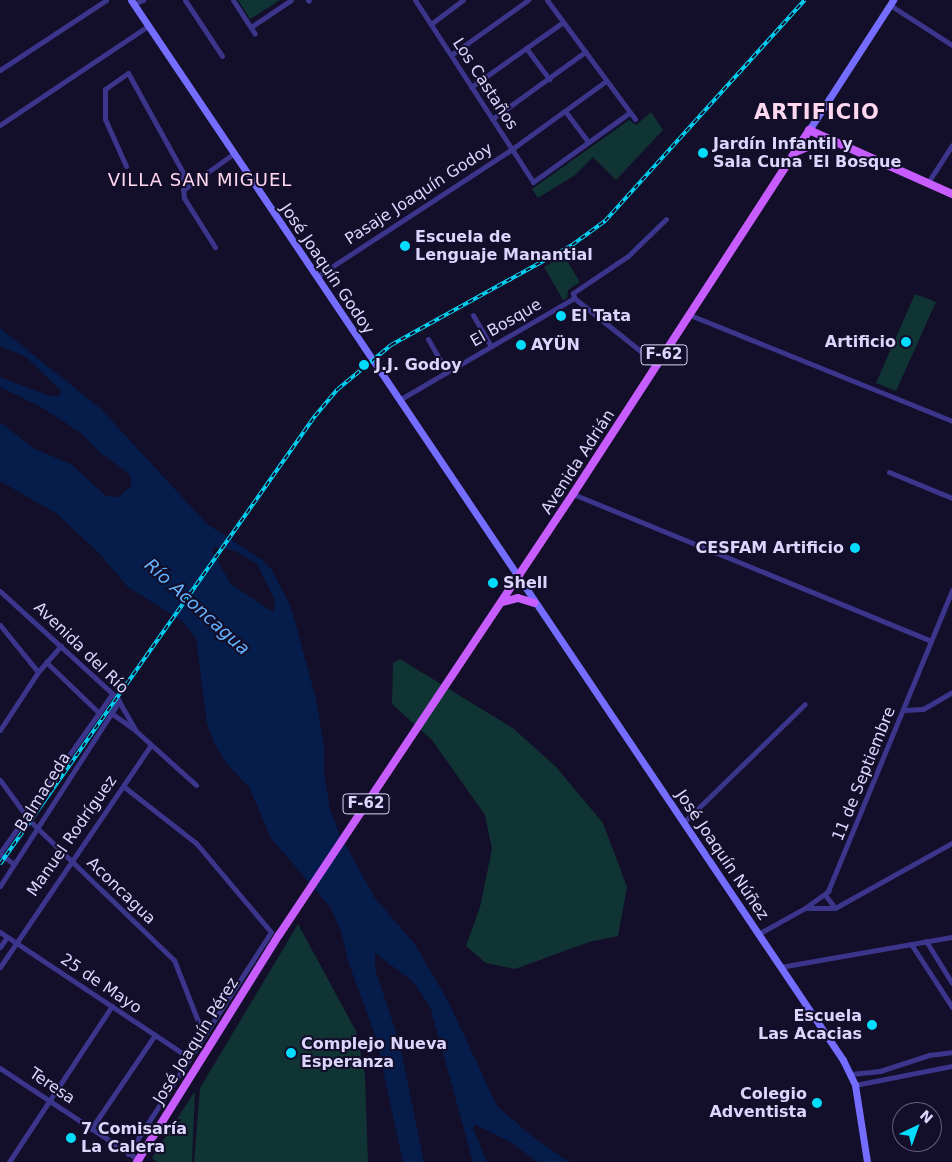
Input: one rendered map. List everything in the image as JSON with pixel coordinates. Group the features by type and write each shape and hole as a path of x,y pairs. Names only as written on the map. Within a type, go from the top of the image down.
{"main road":[{"path":"809,130 952,194"},
{"name":"Avenida Adrián","path":"280,935 452,672 518,578 658,365 809,130"},
{"path":"792,156 806,146 817,143 846,146"},
{"path":"500,604 518,598 534,602"},
{"name":"José Joaquín Pérez","path":"140,1160 280,935"}],"street":[{"path":"0,70 106,0"},
{"path":"132,2 143,0"},
{"path":"185,0 222,56"},
{"path":"233,0 255,34"},
{"path":"251,27 291,0"},
{"name":"Los Castaños","path":"415,0 533,182 588,142"},
{"path":"431,24 463,0"},
{"path":"451,55 528,0"},
{"path":"547,0 635,119"},
{"name":"José Joaquín Godoy","path":"132,2 315,278 518,578"},
{"path":"892,2 952,45"},
{"name":"Avenida Adrián","path":"809,130 892,2"},
{"path":"471,86 563,22"},
{"path":"1,125 148,26"},
{"path":"526,48 549,79"},
{"path":"492,120 585,52"},
{"path":"126,166 105,118 108,103 105,89 128,73 182,171 184,198 215,246"},
{"name":"Pasaje Joaquín Godoy","path":"315,278 512,149 606,81"},
{"path":"565,111 588,142 629,113"},
{"path":"927,184 952,145"},
{"path":"183,190 233,154"},
{"name":"El Bosque","path":"399,400 574,298 574,290 628,256 666,219"},
{"path":"574,298 658,365"},
{"path":"473,314 492,346"},
{"path":"690,315 952,421"},
{"path":"428,339 447,372"},
{"path":"889,472 952,498"},
{"path":"573,494 931,641"},
{"name":"José Joaquín Núñez","path":"518,578 851,1074 855,1085 867,1162"},
{"name":"11 de Septiembre","path":"825,895 904,710 952,590"},
{"name":"Avenida del Río","path":"0,591 119,701 136,731"},
{"path":"0,625 38,672"},
{"path":"0,730 38,672 61,646"},
{"path":"46,662 98,712"},
{"path":"904,710 923,709 952,692"},
{"name":"Balmaceda","path":"0,853 112,694"},
{"name":"Balmaceda","path":"0,886 36,826 119,701"},
{"path":"683,823 806,704"},
{"name":"Avenida del Río","path":"111,713 136,731 196,785"},
{"name":"Manuel Rodríguez","path":"0,967 71,860 152,745"},
{"name":"Aconcagua","path":"0,780 36,826 174,960 203,1034"},
{"name":"José Joaquín Pérez","path":"123,786 196,843 271,932 188,1057 128,1154"},
{"path":"805,908 835,908 952,843"},
{"path":"0,853 13,863"},
{"path":"758,934 825,895 835,908"},
{"name":"25 de Mayo","path":"0,932 188,1057"},
{"path":"0,947 7,937"},
{"path":"780,967 952,937"},
{"path":"926,941 952,983"},
{"path":"911,944 952,1007"},
{"path":"9,1162 112,1006"},
{"path":"91,1129 155,1035"},
{"path":"851,1074 880,1071 929,1055 952,1052"},
{"path":"855,1085 952,1066"},
{"name":"Teresa","path":"0,1068 128,1154 140,1160"}],"green space":[{"path":"238,0 280,0 250,19"},
{"path":"651,112 663,130 616,180 593,157 575,175 538,198 532,189 629,120 636,125"},
{"path":"564,256 580,282 568,290 567,298 563,300 544,267"},
{"name":"Artificio","path":"915,294 936,302 896,391 876,383"},
{"path":"400,659 514,729 556,767 603,823 627,887 618,936 589,942 515,969 486,963 466,946 480,907 492,849 485,815 432,740 392,704 393,663"},
{"name":"Complejo Nueva Esperanza","path":"298,924 356,1031 365,1075 368,1162 194,1162 200,1088"},
{"path":"195,1091 192,1162 157,1162 152,1158"}],"water":[{"name":"Río Aconcagua","path":"0,328 101,409 207,524 261,559 272,570 291,607 316,699 324,746 324,774 330,809 340,835 375,898 414,943 448,1001 497,1106 533,1137 569,1162 538,1162 510,1142 476,1125 473,1128 487,1162 473,1162 430,1006 412,981 375,953 375,969 399,1041 424,1162 403,1162 376,1038 348,961 342,934 331,908 271,838 249,787 227,764 214,743 207,723 196,638 182,621 128,587 99,553 57,514 0,481 0,422 35,449 71,464 106,496 119,497 132,485 129,473 100,453 81,433 41,407 0,387 0,377 50,396 59,396 61,391 26,357 0,346","holes":["215,547 235,551 257,564 275,600 273,612 231,584 212,551"]}],"railway":[{"path":"0,864 315,416 338,389 391,345 572,245 605,221 805,0"}],"place":[{"name":"Jardín Infantil y Sala Cuna 'El Bosque","path":"703,153"},
{"name":"Escuela de Lenguaje Manantial","path":"405,246"},
{"name":"El Tata","path":"561,316"},
{"name":"Artificio","path":"906,342"},
{"name":"AYÜN","path":"521,345"},
{"name":"J.J. Godoy","path":"364,365"},
{"name":"CESFAM Artificio","path":"855,548"},
{"name":"Shell","path":"493,583"},
{"name":"Escuela Las Acacias","path":"872,1025"},
{"name":"Complejo Nueva Esperanza","path":"291,1053"},
{"name":"Colegio Adventista","path":"817,1103"},
{"name":"7 Comisaría La Calera","path":"71,1138"}],"district":[{"name":"ARTIFICIO","path":"817,112"},
{"name":"VILLA SAN MIGUEL","path":"200,180"}]}
